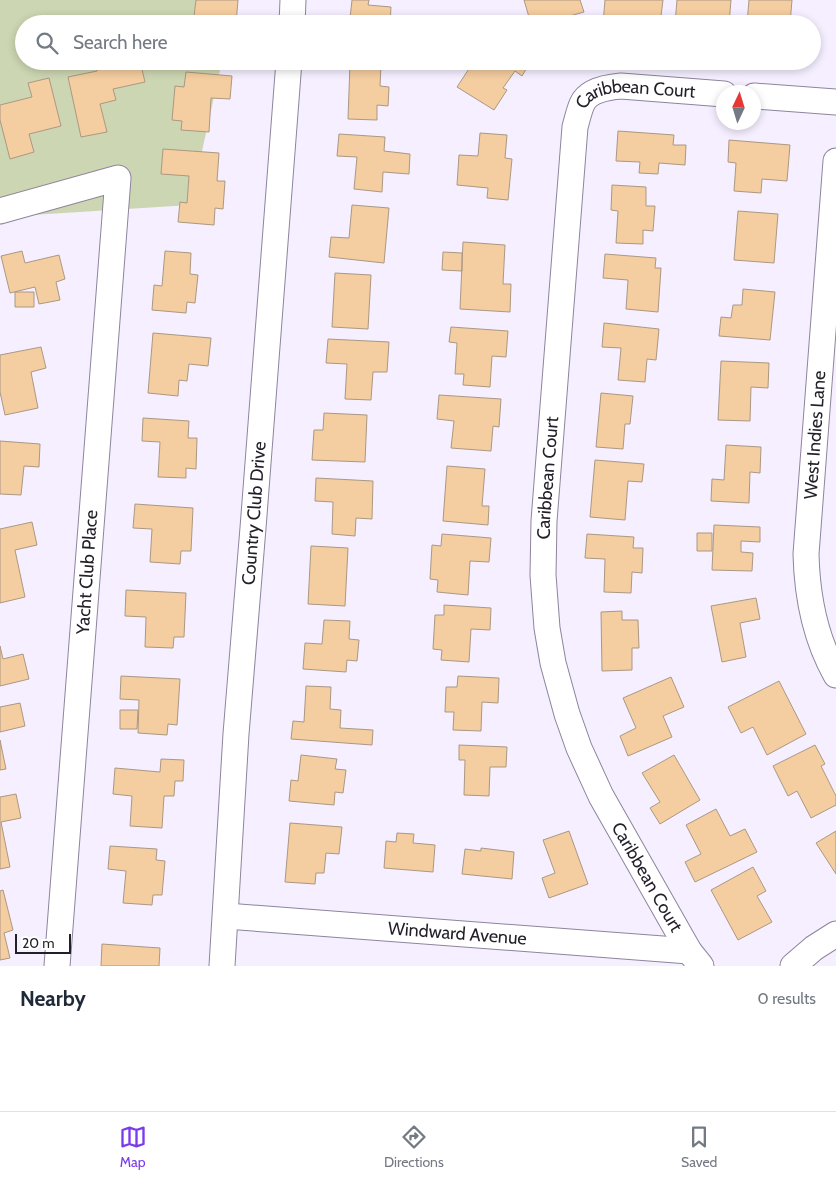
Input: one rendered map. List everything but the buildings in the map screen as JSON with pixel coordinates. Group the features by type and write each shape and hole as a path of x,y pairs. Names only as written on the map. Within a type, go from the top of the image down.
{"street":[{"path":"292,15 293,0"},
{"name":"Country Club Drive","path":"222,966 236,734 288,70"},
{"name":"Caribbean Court","path":"695,958 601,796 579,748 567,714 553,663 547,628 543,575 544,522 575,127 582,101 594,92 607,87 621,86 716,93"},
{"path":"761,97 836,102"},
{"name":"West Indies Lane","path":"836,160 806,570 810,602 818,634 836,675"},
{"name":"Yacht Club Place","path":"0,210 118,178 57,966"},
{"name":"Windward Avenue","path":"226,916 695,958"},
{"path":"793,966 814,948 836,934"}],"green space":[{"path":"0,0 236,0 233,15 15,15 15,70 220,70 190,205 0,217"}]}
